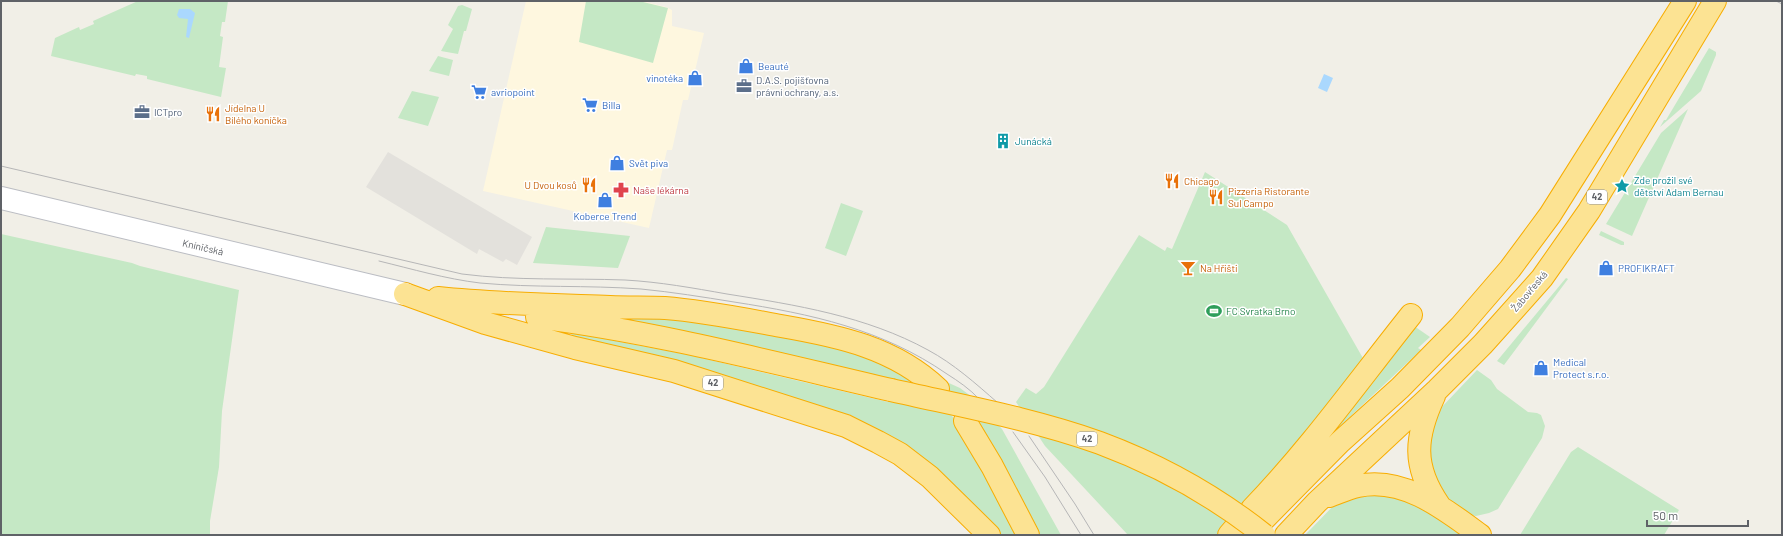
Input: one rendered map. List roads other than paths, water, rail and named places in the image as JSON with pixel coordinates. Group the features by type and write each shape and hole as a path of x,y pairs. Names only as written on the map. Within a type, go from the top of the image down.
{"highway":[{"path":"1260,521 1340,442 1400,388 1460,327 1510,269 1550,215 1685,1"},
{"name":"Žabovřeská","path":"1286,535 1317,502 1437,390 1483,344 1542,278 1589,210 1715,1"},
{"path":"405,294 490,302 666,308 736,317 819,332 847,339 875,349 907,364 938,389"},
{"name":"42","path":"405,294 473,308 600,325 719,350 1043,426 1100,443 1128,454 1196,488 1237,514 1260,521"},
{"name":"42","path":"405,294 485,323 575,348 674,371 846,426 894,451 930,477 989,535"},
{"path":"1260,521 1273,487 1304,451 1411,315"},
{"path":"1437,390 1428,410 1422,429 1419,459 1425,482 1439,505"},
{"path":"966,421 992,466 1028,535"},
{"path":"1273,487 1340,442"},
{"path":"1317,502 1349,488 1379,484 1400,488 1439,505 1480,535"}],"main road":[{"name":"Kníničská","path":"1,198 405,294"}],"water":[{"path":"179,9 190,9 195,13 189,38 186,37 188,19 179,18 177,15"},
{"path":"1324,74 1333,78 1327,92 1318,88"}],"tram line":[{"path":"1776,1 1782,4"},
{"path":"1,166 462,274 503,278 625,280 651,282 689,287 830,313 880,328 938,355 973,381 998,403"},
{"path":"379,261 442,276 480,283 641,289 763,307 818,318 897,345 922,358 951,377 979,399"},
{"path":"1013,432 1045,477 1081,535"},
{"path":"1029,436 1094,535"}],"place":[{"name":"Beauté","path":"746,66"},
{"name":"vinotéka","path":"695,78"},
{"name":"D.A.S. pojišťovna právní ochrany, a.s.","path":"744,86"},
{"name":"avriopoint","path":"479,92"},
{"name":"Billa","path":"590,105"},
{"name":"ICTpro","path":"142,112"},
{"name":"Jídelna U Bílého koníčka","path":"213,114"},
{"name":"Junácká","path":"1003,141"},
{"name":"Svět piva","path":"617,163"},
{"name":"Chicago","path":"1172,181"},
{"name":"U Dvou kosů","path":"589,185"},
{"name":"Zde prožil své dětství Adam Bernau","path":"1622,186"},
{"name":"Naše lékárna","path":"621,190"},
{"name":"Pizzeria Ristorante Sul Campo","path":"1216,197"},
{"name":"Koberce Trend","path":"605,200"},
{"name":"Na Hřišti","path":"1188,268"},
{"name":"PROFIKRAFT","path":"1606,268"},
{"name":"FC Svratka Brno","path":"1214,311"},
{"name":"Medical Protect s.r.o.","path":"1541,368"}]}
